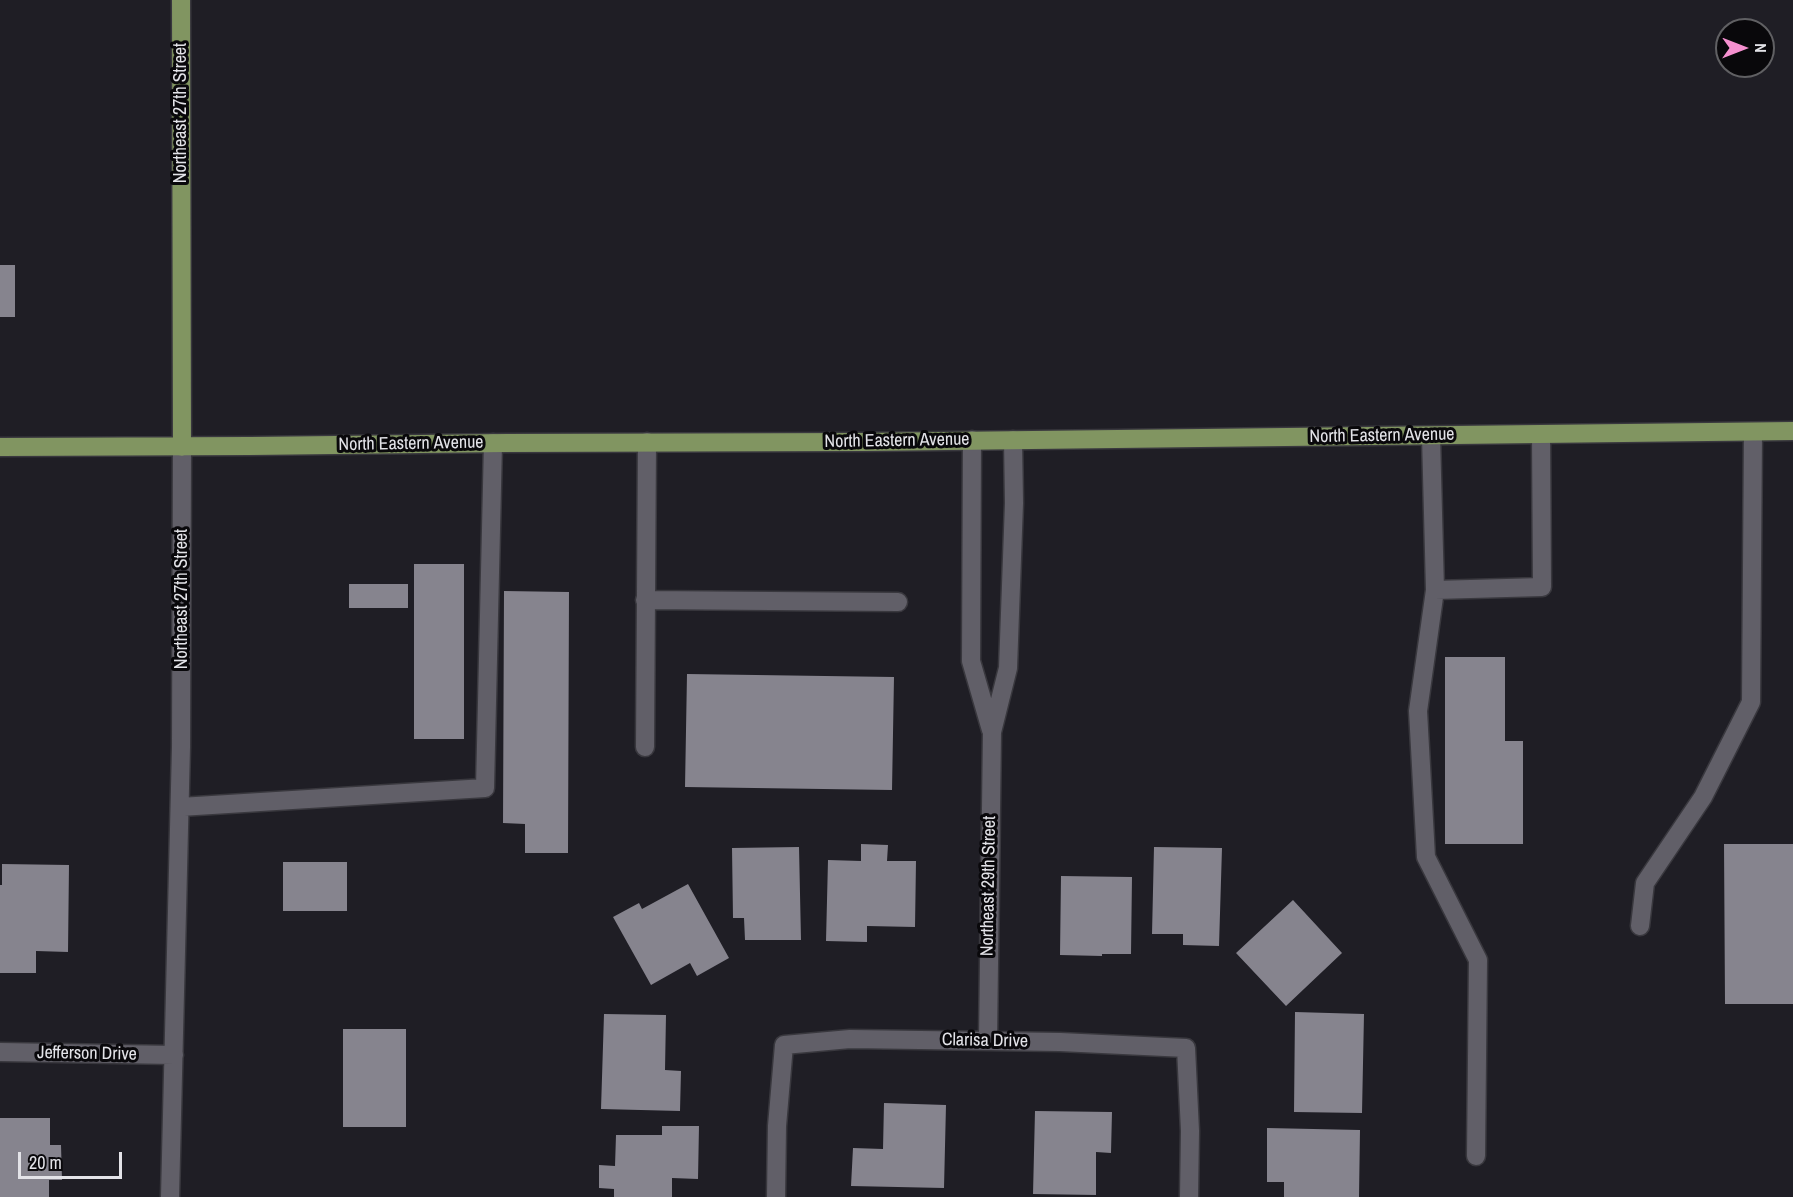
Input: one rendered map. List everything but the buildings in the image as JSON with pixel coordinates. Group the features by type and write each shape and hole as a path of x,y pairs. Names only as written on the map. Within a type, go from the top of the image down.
{"main road":[{"name":"Northeast 27th Street","path":"181,0 182,447"},
{"name":"North Eastern Avenue","path":"0,447 1013,440 1793,431"}],"street":[{"path":"1640,926 1645,883 1703,797 1751,702 1753,432"},
{"path":"1435,590 1542,587 1541,435"},
{"path":"1431,436 1435,590 1419,711 1426,857 1478,960 1476,1156"},
{"name":"Northeast 29th Street","path":"972,440 971,660 992,732"},
{"name":"Northeast 29th Street","path":"988,1040 992,732 1008,668 1014,502 1013,440"},
{"path":"645,747 646,442"},
{"path":"180,807 484,788 493,443"},
{"name":"Northeast 27th Street","path":"170,1197 180,807 182,447"},
{"path":"645,600 898,602"},
{"name":"Clarisa Drive","path":"776,1197 777,1126 784,1045 850,1039 988,1040 1186,1048 1190,1197"},
{"name":"Jefferson Drive","path":"0,1052 174,1055"}]}
